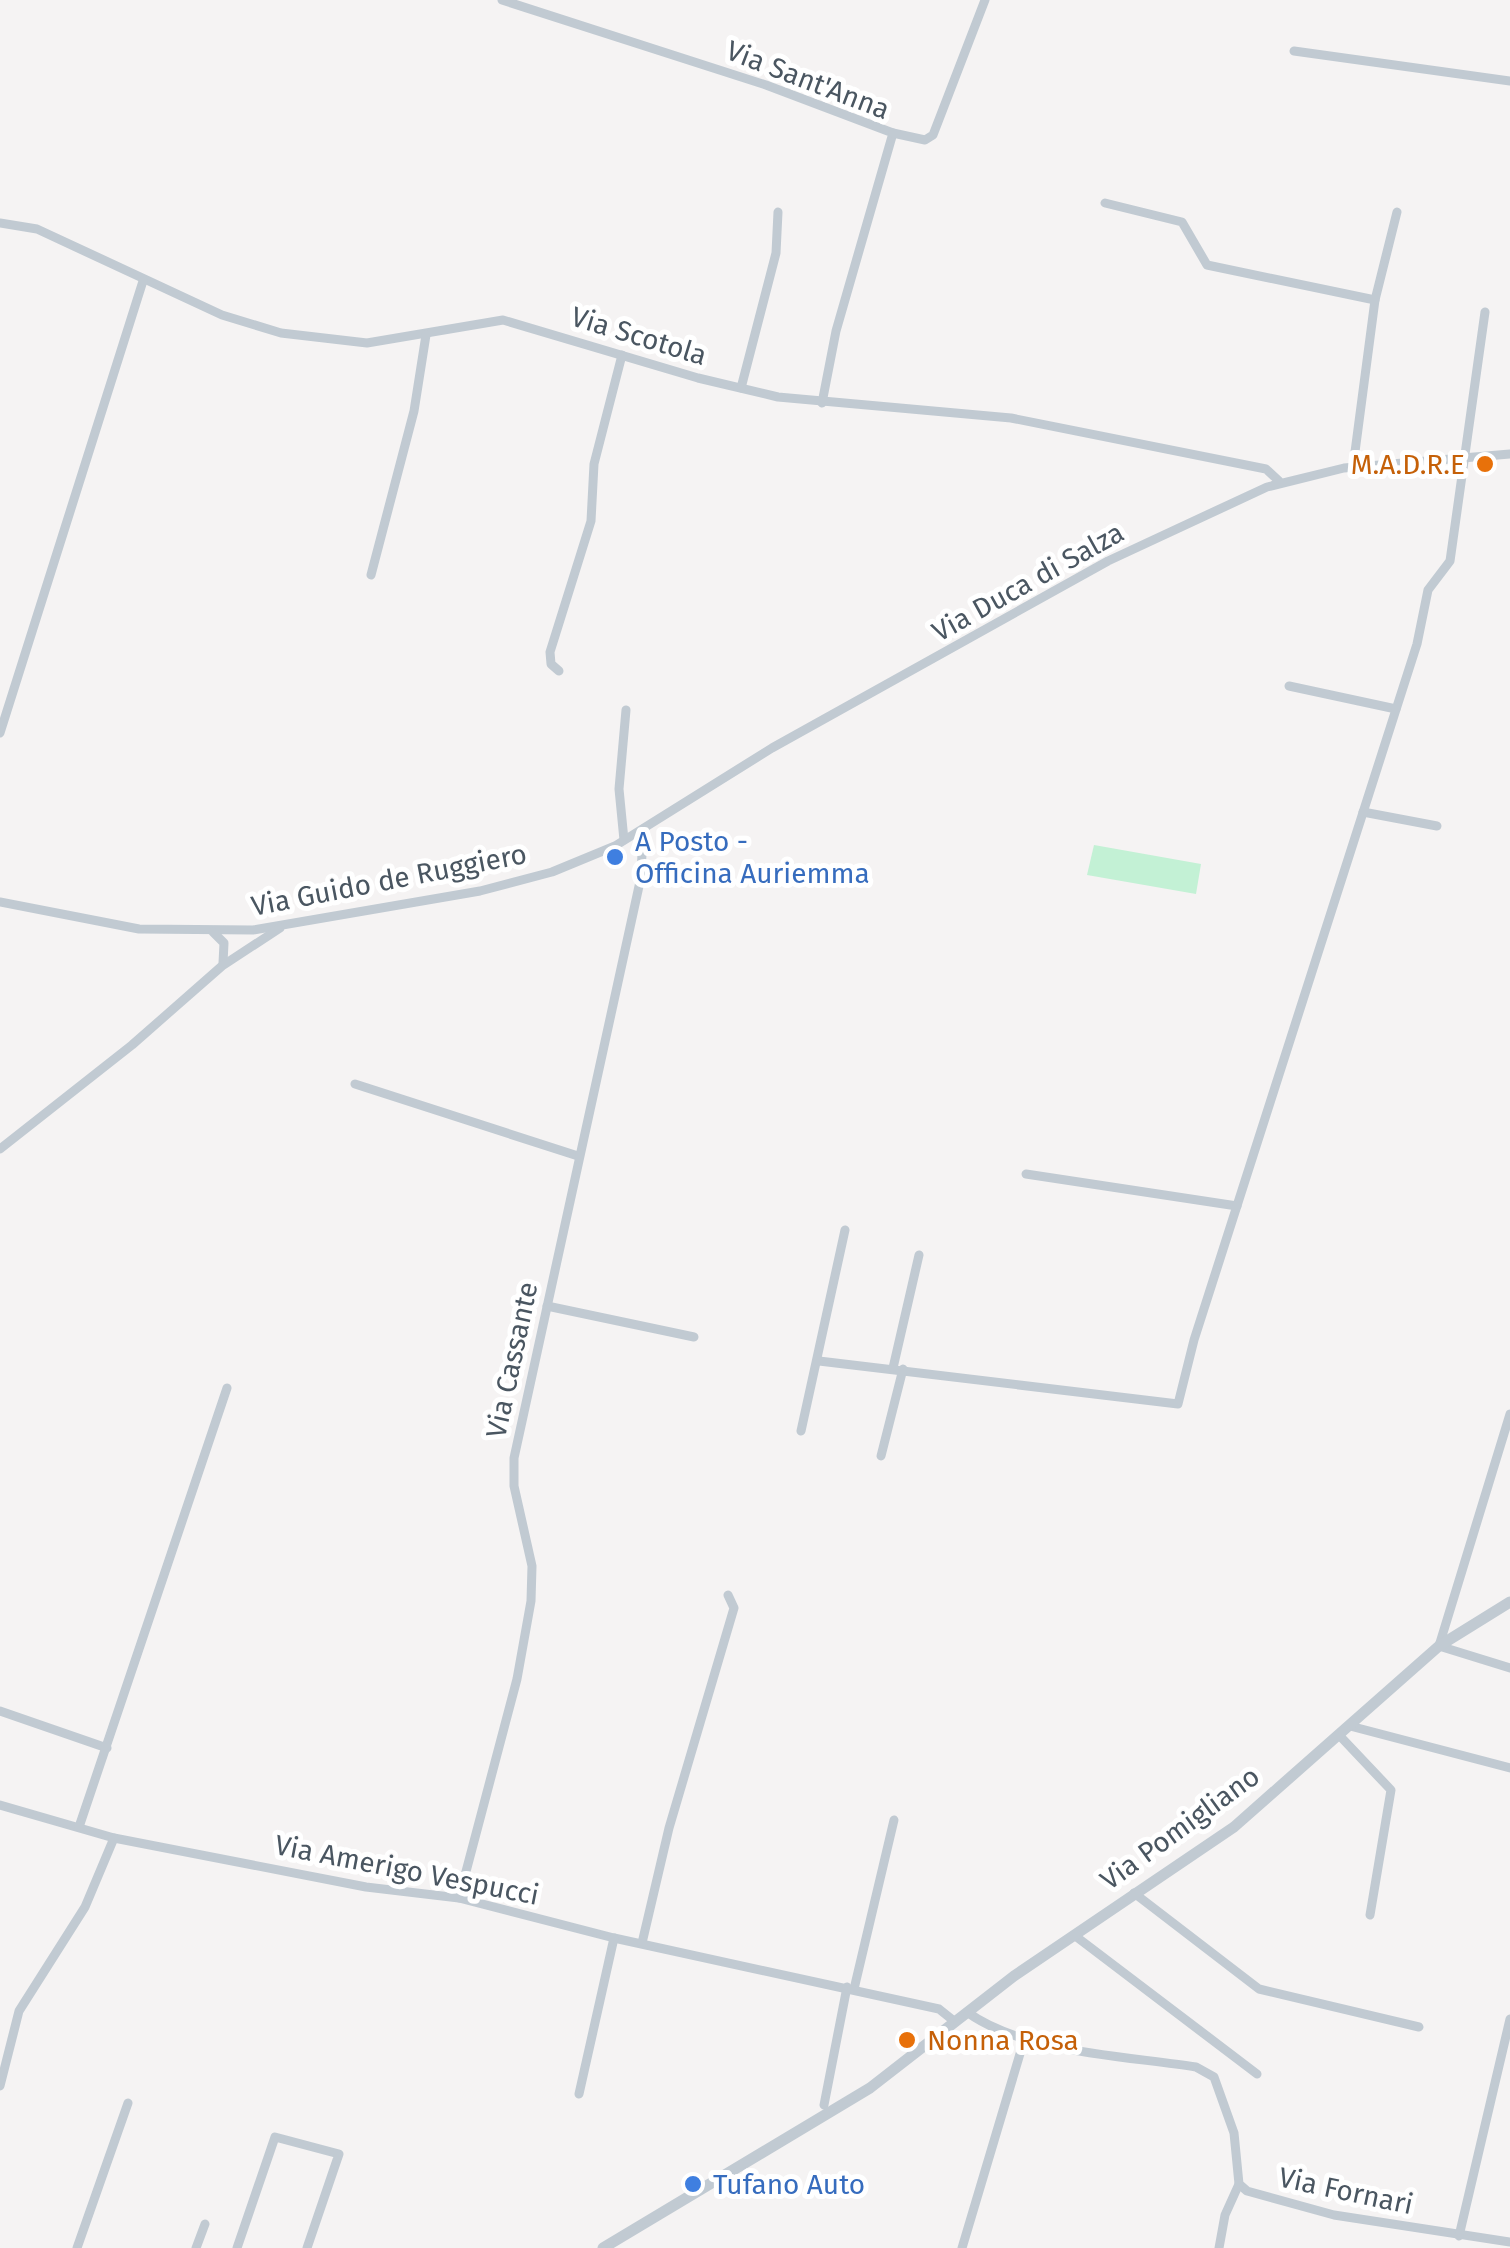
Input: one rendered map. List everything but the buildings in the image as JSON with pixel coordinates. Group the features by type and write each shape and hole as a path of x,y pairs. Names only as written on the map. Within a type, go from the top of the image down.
{"street":[{"name":"Via Sant'Anna","path":"502,0 766,86 893,133 836,330 822,402"},
{"path":"893,133 925,140 933,135 985,0"},
{"path":"1294,50 1510,81"},
{"path":"1105,202 1182,222 1207,265 1375,300"},
{"path":"741,388 776,253 778,212"},
{"path":"1352,467 1375,300 1397,212"},
{"name":"Via Scotola","path":"0,223 37,229 143,281 249,325 295,335 366,342 503,320 741,388 822,402 1011,418 1266,468 1279,482"},
{"path":"0,732 143,281"},
{"path":"818,1361 1178,1404 1396,709 1428,590 1450,561 1485,312"},
{"path":"371,574 414,410 426,334"},
{"path":"559,671 551,664 550,652 591,521 594,464 622,355"},
{"name":"Via Duca di Salza","path":"604,850 772,748 1108,561 1279,482 1352,467 1510,454"},
{"path":"1289,686 1396,709"},
{"path":"624,840 619,789 626,710"},
{"path":"1363,812 1437,826"},
{"name":"Via Cassante","path":"459,1898 529,1620 532,1566 514,1486 514,1458 641,877 643,829"},
{"name":"Via Guido de Ruggiero","path":"0,902 139,928 213,932 285,925 480,891 552,872 604,850"},
{"path":"0,1149 132,1045 222,966 285,925"},
{"path":"213,932 226,950 222,966"},
{"path":"355,1084 578,1156"},
{"path":"1026,1174 1237,1206"},
{"path":"801,1431 845,1230"},
{"path":"881,1456 918,1255"},
{"path":"547,1306 694,1336"},
{"path":"79,1828 226,1388"},
{"path":"1510,1414 1439,1646 1510,1668"},
{"path":"642,1943 669,1828 734,1608 728,1595"},
{"name":"Via Pomigliano","path":"603,2248 825,2117 1074,1935 1234,1826 1439,1646 1510,1602"},
{"path":"0,1711 107,1748"},
{"path":"1350,1726 1510,1768"},
{"path":"1339,1735 1390,1790 1370,1915"},
{"name":"Via Amerigo Vespucci","path":"0,1805 114,1838 366,1887 459,1898 614,1938 939,2009 954,2022"},
{"path":"824,2104 894,1820"},
{"path":"0,2086 19,2011 86,1908 114,1838"},
{"path":"1134,1893 1259,1989 1419,2026"},
{"path":"1074,1935 1257,2074"},
{"path":"579,2094 614,1938"},
{"name":"Via Fornari","path":"968,2012 1025,2037 1196,2067 1214,2077 1234,2133 1239,2184 1279,2202 1334,2215 1510,2242"},
{"path":"1459,2236 1510,2019"},
{"path":"962,2248 1025,2037"},
{"path":"78,2248 128,2103"},
{"path":"237,2248 275,2137 338,2154 307,2248"},
{"path":"1219,2248 1225,2215 1239,2184"},
{"path":"196,2248 204,2224"}],"green space":[{"path":"1094,845 1201,864 1196,894 1087,875"}],"place":[{"name":"M.A.D.R.E","path":"1485,464"},
{"name":"A Posto - Officina Auriemma","path":"615,857"},
{"name":"Nonna Rosa","path":"907,2040"},
{"name":"Tufano Auto","path":"693,2184"}]}
